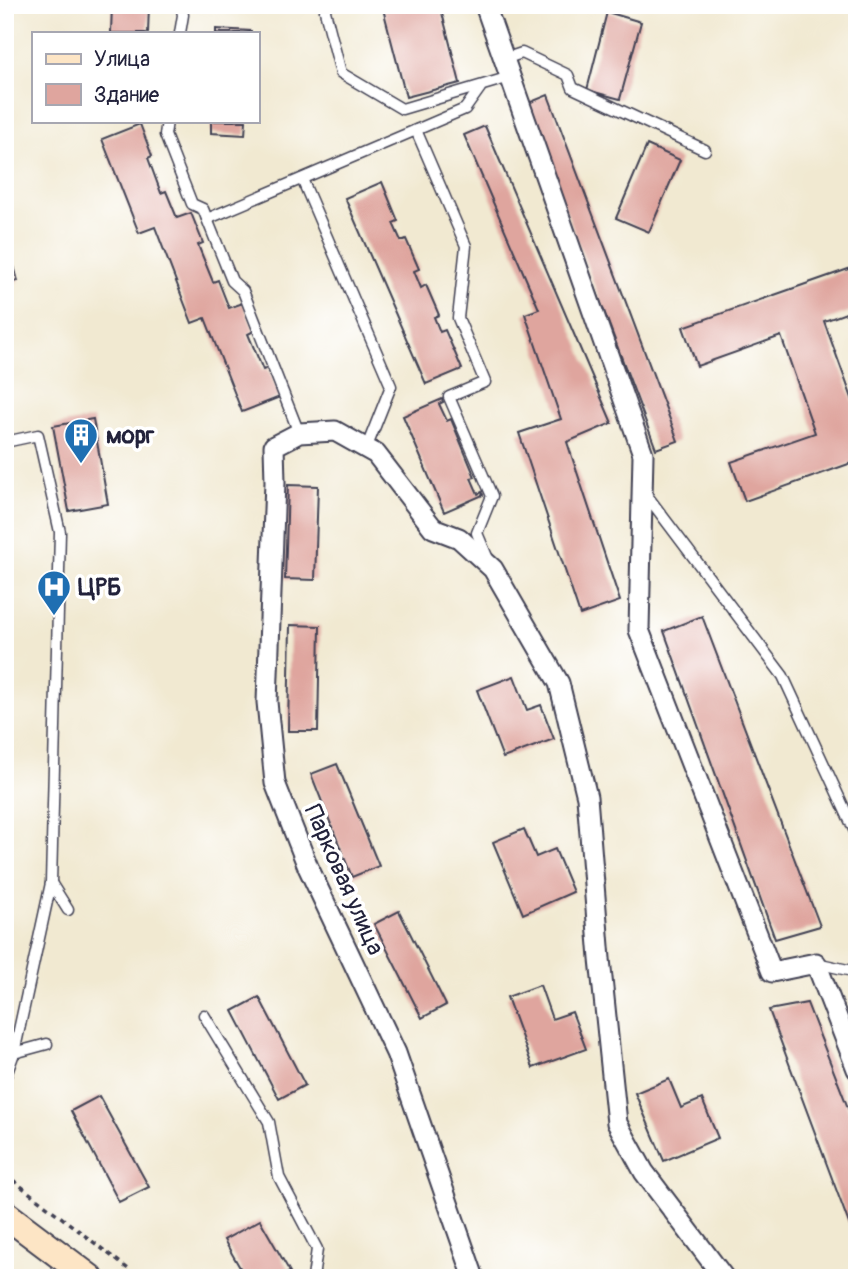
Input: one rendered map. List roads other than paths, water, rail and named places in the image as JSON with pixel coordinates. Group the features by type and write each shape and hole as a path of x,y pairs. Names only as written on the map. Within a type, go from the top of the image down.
{"street":[{"path":"485,5 643,454 639,630 772,972 816,963 857,1069"},
{"path":"299,432 335,431 376,454 433,528 459,538 493,569 559,683 587,797 617,1123 644,1172 724,1278"},
{"name":"Парковая улица","path":"299,432 274,446 267,702 275,783 308,867 396,1053 474,1278"},
{"path":"5,1214 90,1278"}],"lane":[{"path":"180,32 183,15 181,5"},
{"path":"326,5 325,11 341,74 402,109 480,88"},
{"path":"207,219 465,109 480,88 522,53 568,75 573,88 705,150"},
{"path":"167,122 165,135 192,204 204,209 232,281 243,291 299,432"},
{"path":"416,130 466,246 458,318 485,382 449,397 492,496 477,533 493,569"},
{"path":"302,179 391,386 366,449"},
{"path":"5,442 38,435 60,532 51,883 14,1053 5,1078"},
{"path":"642,489 783,676 857,836"},
{"path":"51,883 68,910"},
{"path":"816,963 857,972"},
{"path":"204,1015 268,1122 279,1177 317,1249 313,1278"},
{"path":"14,1053 47,1044"}],"place":[{"name":"морг","path":"81,465"},
{"name":"ЦРБ","path":"54,617"}]}
